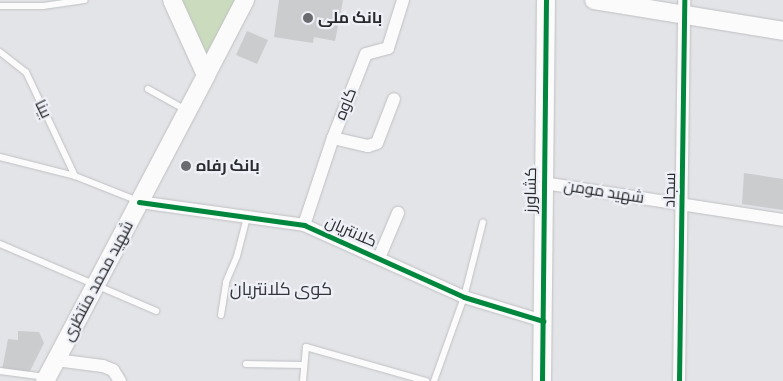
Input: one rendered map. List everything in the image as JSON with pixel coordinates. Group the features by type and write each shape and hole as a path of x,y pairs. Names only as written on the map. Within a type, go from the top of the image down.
{"main road":[{"path":"172,0 206,74"},
{"name":"شهید محمد منتظری","path":"46,379 245,0"},
{"name":"کشاورز","path":"542,381 546,0"},
{"path":"594,0 684,7 783,31"}],"street":[{"name":"کاوه","path":"304,225 333,138 366,54 388,48 403,0"},
{"name":"سجاد","path":"679,381 684,7"},
{"path":"333,138 368,146 377,143 394,99"},
{"name":"شهید مومن","path":"544,183 783,220"},
{"name":"کلانتریان","path":"139,202 304,225 464,297 542,321"},
{"path":"379,258 398,213"},
{"path":"56,360 103,366 113,370 120,381"}],"lane":[{"path":"0,6 42,6 85,0"},
{"name":"بینا","path":"0,52 26,72 75,176"},
{"path":"148,89 187,111"},
{"path":"0,157 75,176 139,202"},
{"path":"221,315 226,282 237,256 247,217"},
{"path":"434,381 464,297 483,222"},
{"path":"0,244 156,311"},
{"path":"303,381 306,347 426,381"},
{"path":"246,364 304,365"},
{"path":"0,371 46,379"}],"green space":[{"path":"179,0 236,0 206,58"}],"building":[{"name":"بانک ملی","path":"279,0 343,0 335,41 314,37 313,43 274,37"},
{"path":"247,31 268,40 257,64 236,55"},
{"path":"744,173 783,179 783,210 742,204"},
{"path":"18,331 39,332 44,343 29,373 2,370 8,339 18,340"}],"cycle path":[{"path":"542,381 546,0"},
{"path":"679,381 684,0"},
{"path":"139,202 304,225 464,297 543,321"}],"place":[{"name":"بانک ملی","path":"308,18"},
{"name":"بانک رفاه","path":"186,166"}],"district":[{"name":"کوی کلانتریان","path":"281,290"}]}
